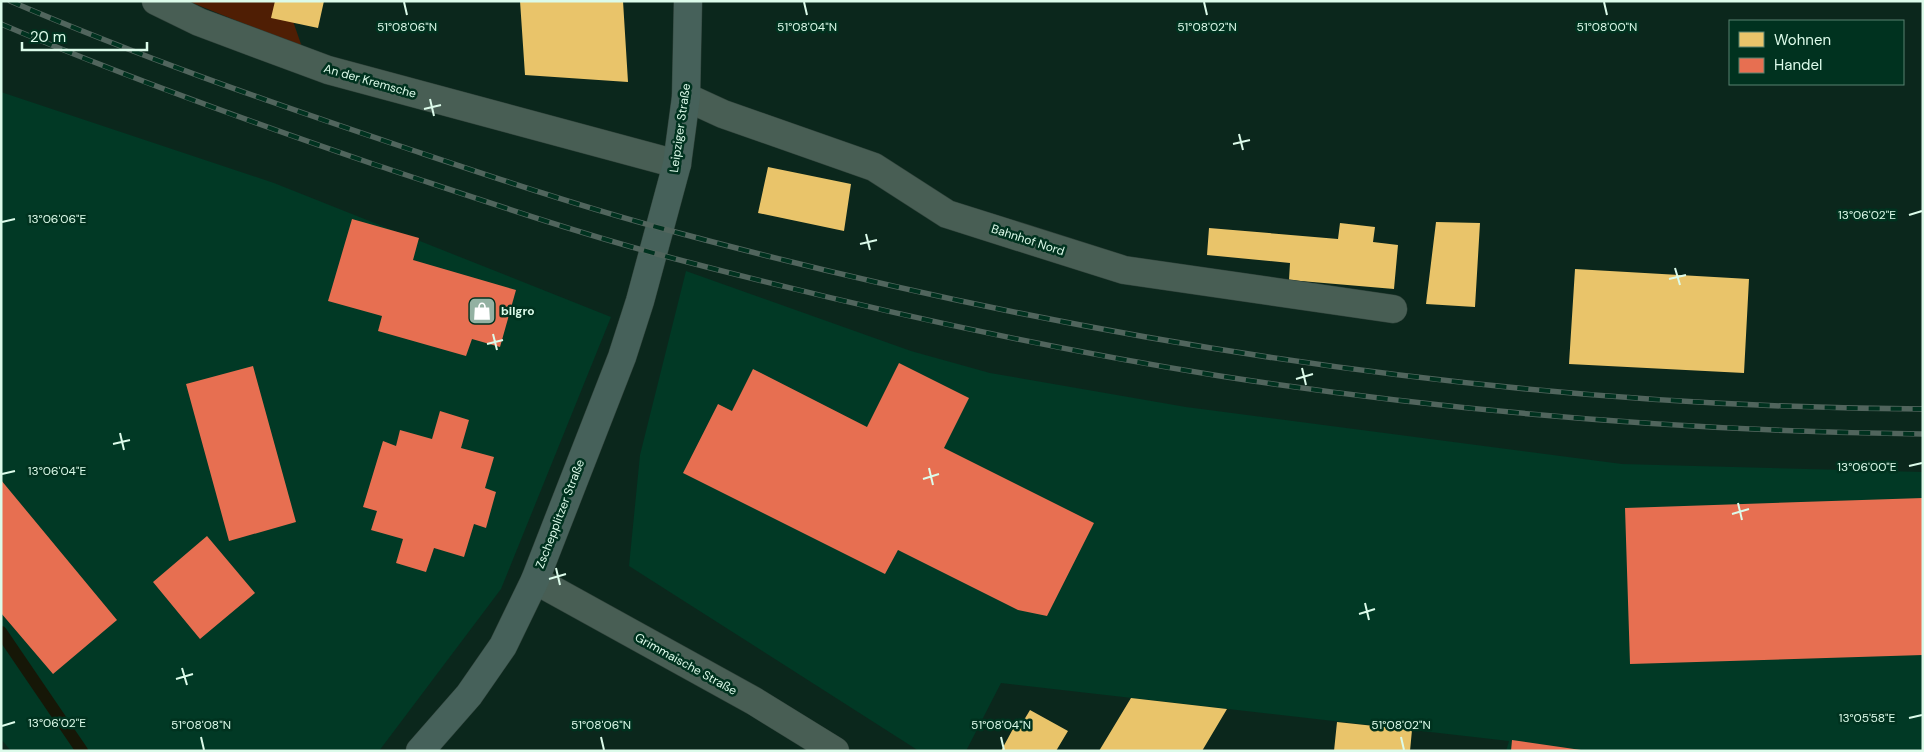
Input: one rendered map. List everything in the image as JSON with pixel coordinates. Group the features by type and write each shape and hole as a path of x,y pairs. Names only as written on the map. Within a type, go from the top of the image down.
{"main road":[{"name":"Leipziger Straße","path":"654,253 677,164 686,97 688,1"},
{"name":"Zschepplitzer Straße","path":"420,751 469,695 503,646 535,580 622,358 654,253"}],"street":[{"name":"An der Kremsche","path":"156,1 199,22 328,70 677,164"},
{"name":"Bahnhof Nord","path":"686,97 723,114 874,167 947,214 1124,270 1393,309"},
{"name":"Grimmaische Straße","path":"535,580 754,702 835,751"}],"shaded area":[{"path":"190,1 286,1 302,47 195,4"},
{"path":"1,92 274,183 611,317 501,589 379,751 11,751 1,739"},
{"path":"686,271 911,351 990,373 1186,407 1622,464 1923,472 1923,751 1506,751 1509,741 1001,683 966,751 919,751 629,566 640,455"}],"building: Wohnen":[{"path":"275,1 324,1 318,28 271,18"},
{"path":"520,1 623,1 628,82 525,75"},
{"path":"768,167 851,184 844,231 758,213"},
{"path":"1436,222 1480,223 1475,307 1426,304"},
{"path":"1340,223 1375,227 1373,242 1398,245 1394,289 1289,280 1290,263 1207,255 1209,228 1338,239"},
{"path":"1575,269 1749,279 1744,373 1569,364"},
{"path":"1131,698 1227,709 1202,751 1099,751"},
{"path":"1030,710 1068,731 1056,751 1001,751 1014,727 1018,730"},
{"path":"1337,722 1412,730 1410,751 1334,751"}],"building: Handel":[{"path":"352,219 419,238 413,260 516,290 500,347 472,339 466,356 378,331 382,316 328,301"},
{"path":"899,363 969,398 944,448 1094,523 1047,616 1018,610 898,550 885,574 683,473 718,404 732,411 753,369 867,427"},
{"path":"253,366 296,522 229,541 186,384"},
{"path":"440,411 469,420 461,448 494,457 485,488 496,492 486,528 474,524 464,557 434,548 426,572 396,563 403,539 371,530 377,511 363,507 383,441 396,446 400,430 432,439"},
{"path":"1,480 117,620 53,674 1,613"},
{"path":"1923,498 1923,655 1630,664 1625,508"},
{"path":"207,536 255,593 200,639 153,582"},
{"path":"1512,740 1581,750 1581,751 1511,751"}],"waterway":[{"path":"1,632 82,751"}],"railway":[{"path":"10,1 107,41 253,95 564,200 664,229 818,269 974,304 1130,334 1288,360 1446,380 1604,396 1763,405 1923,409"},
{"path":"1,24 93,62 233,115 373,164 550,222 657,254 796,290 937,322 1149,364 1307,389 1395,400 1658,424 1747,429 1923,434"}],"place":[{"name":"bilgro","path":"482,311"}]}
